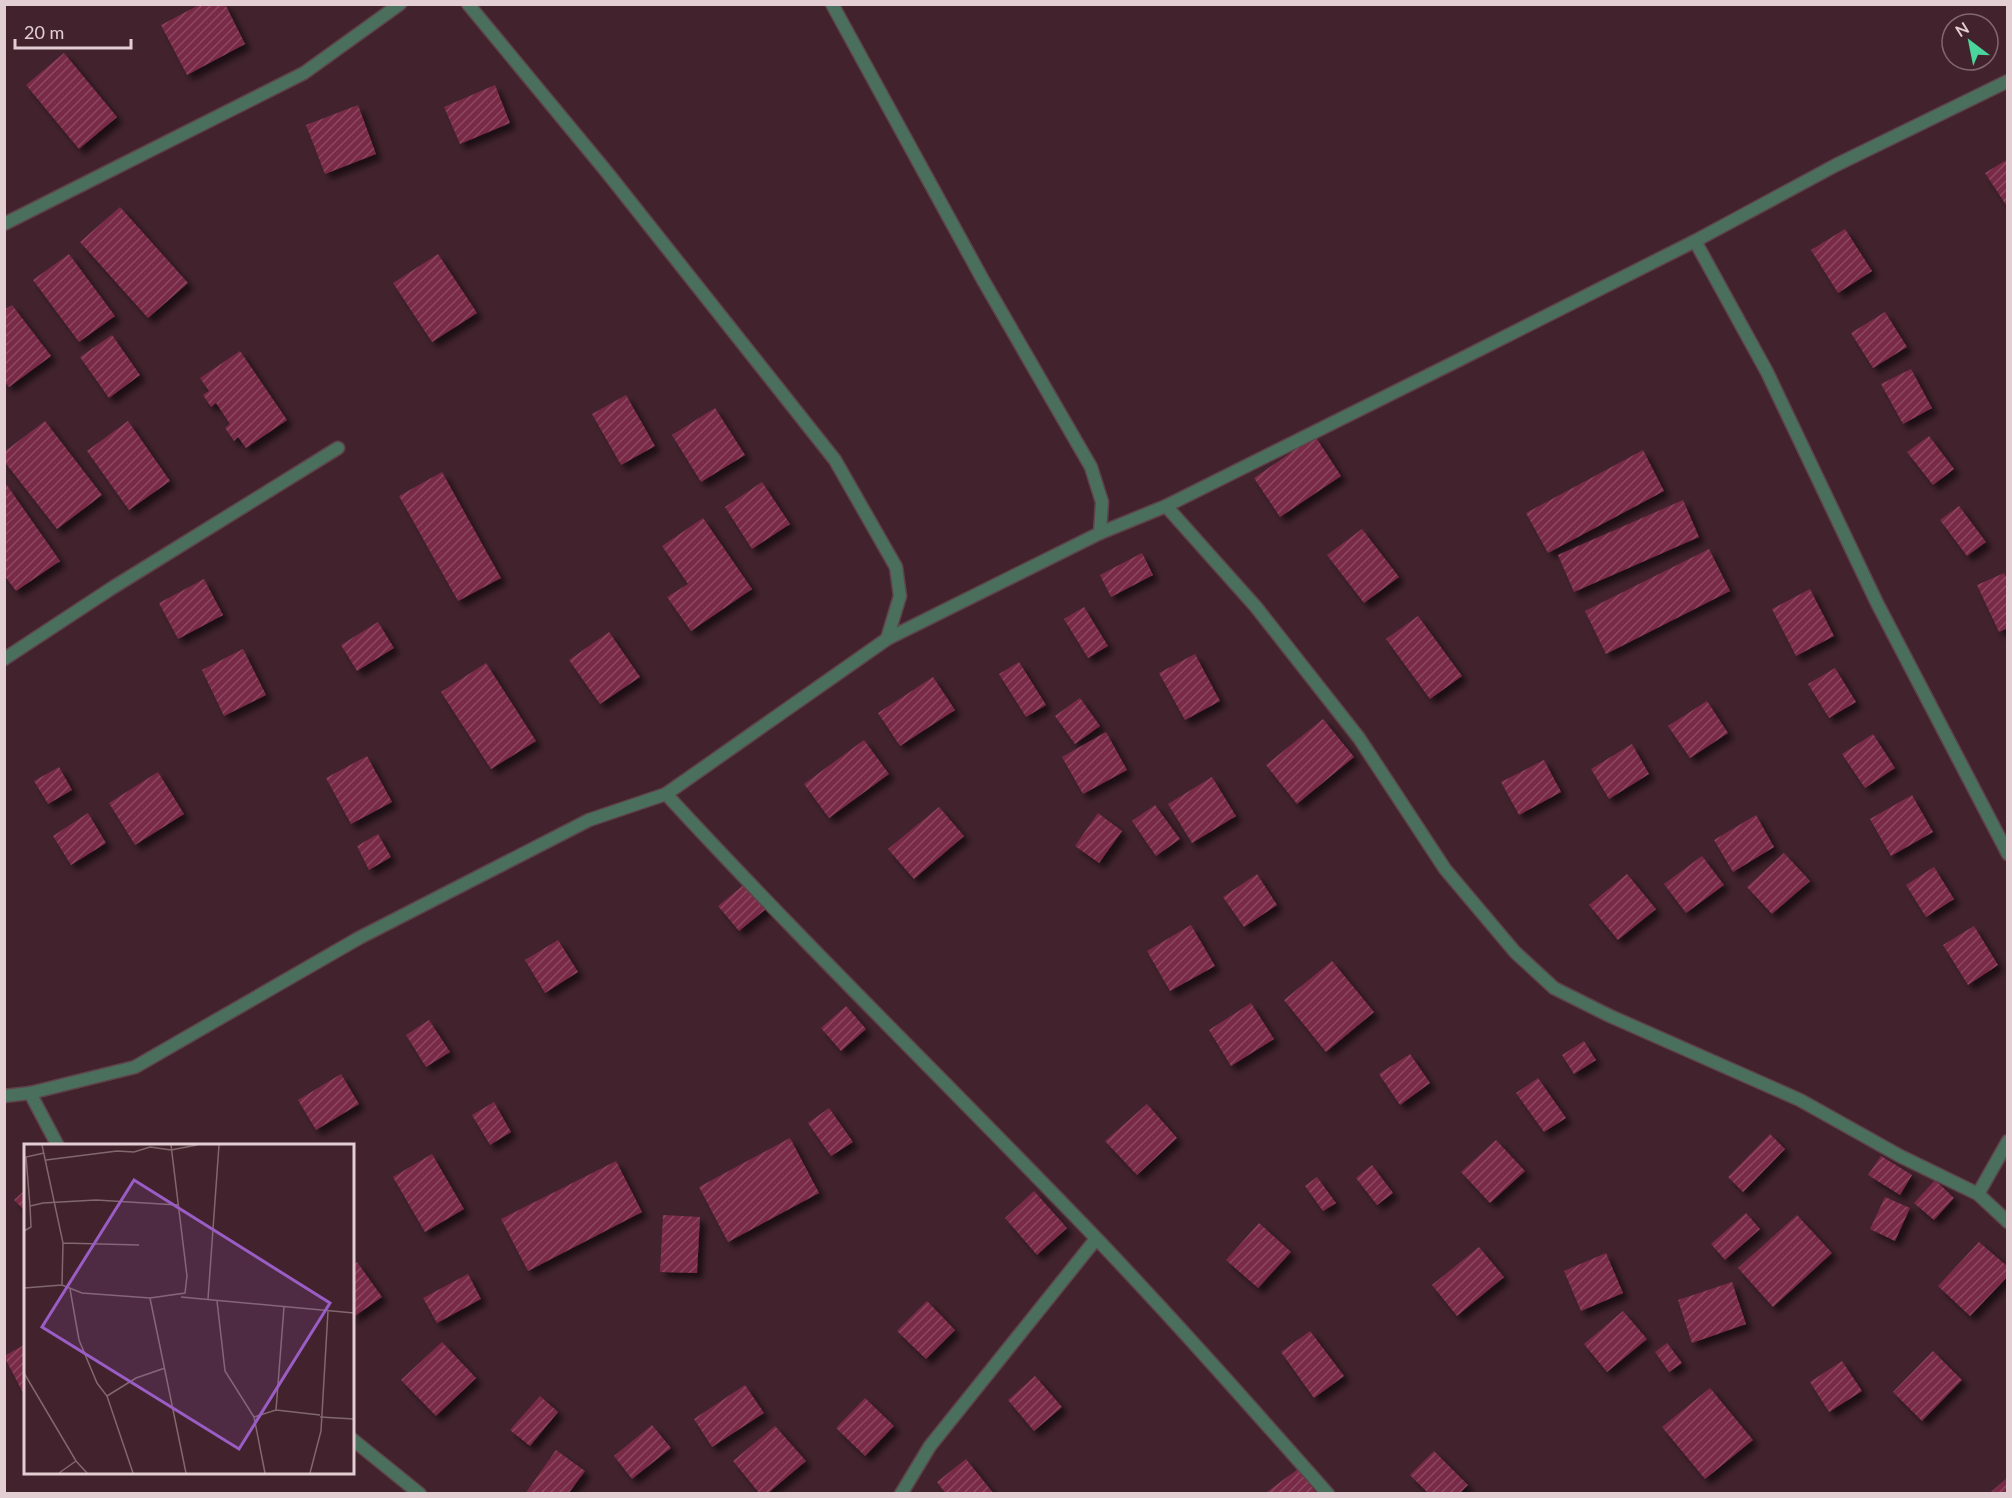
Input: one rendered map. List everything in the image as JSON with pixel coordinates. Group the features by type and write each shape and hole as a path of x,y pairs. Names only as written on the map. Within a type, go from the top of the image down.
{"street":[{"path":"4,224 304,73 400,4"},
{"path":"468,4 606,171 835,460 896,567 900,596 886,639"},
{"path":"832,4 983,280 1091,467 1102,501 1100,533"},
{"path":"4,1096 30,1093 135,1067 390,922 589,820 666,794 886,639 1100,533 1166,506 1695,241 1836,165 2007,81"},
{"path":"1695,241 1767,372 1877,603 2007,854"},
{"path":"4,659 112,588 338,448"},
{"path":"1166,506 1256,607 1359,738 1445,870 1515,952 1554,988 1610,1016 1800,1100 1900,1156 1978,1194 2007,1222"},
{"path":"666,794 754,890 1096,1239 1201,1350 1328,1494"},
{"path":"30,1093 57,1144"},
{"path":"1978,1194 2007,1141"},
{"path":"901,1494 930,1446 1096,1239"},
{"path":"354,1441 420,1494"}],"building":[{"path":"201,4 225,4 245,44 187,75 161,25"},
{"path":"64,53 117,117 79,149 26,85"},
{"path":"495,85 510,123 460,144 444,107"},
{"path":"358,105 376,154 325,174 306,125"},
{"path":"2008,159 2008,204 2006,205 1985,173"},
{"path":"120,207 188,283 148,318 80,242"},
{"path":"1845,229 1872,271 1838,293 1811,250"},
{"path":"69,254 115,316 79,342 33,280"},
{"path":"438,254 477,313 432,342 393,283"},
{"path":"12,305 51,356 9,387 4,381 4,310"},
{"path":"1885,312 1907,347 1873,368 1851,333"},
{"path":"112,335 140,375 109,398 80,357"},
{"path":"240,351 287,420 246,448 238,437 234,441 225,428 230,424 216,403 211,407 203,395 209,391 200,378"},
{"path":"1911,369 1932,408 1903,424 1881,384"},
{"path":"626,395 655,446 621,465 592,414"},
{"path":"715,408 745,455 701,482 672,435"},
{"path":"45,421 102,495 57,529 4,461 4,452"},
{"path":"128,421 170,481 129,510 87,451"},
{"path":"1315,436 1341,476 1280,517 1254,478"},
{"path":"1929,436 1954,469 1933,485 1907,452"},
{"path":"1643,450 1664,491 1548,553 1526,513"},
{"path":"442,472 501,578 458,601 399,496"},
{"path":"762,482 790,524 752,549 725,507"},
{"path":"6,484 60,561 16,591 4,575"},
{"path":"1683,500 1699,537 1574,592 1558,555"},
{"path":"1959,506 1986,542 1967,556 1940,520"},
{"path":"703,518 752,589 691,631 667,597 688,584 662,546"},
{"path":"1362,529 1399,577 1364,603 1327,555"},
{"path":"1709,549 1730,591 1606,654 1585,611"},
{"path":"1142,553 1153,575 1111,597 1100,575"},
{"path":"2004,573 2008,581 2008,628 1999,632 1977,585"},
{"path":"204,579 223,615 178,639 159,603"},
{"path":"1810,589 1834,636 1796,656 1772,609"},
{"path":"1084,607 1108,646 1088,658 1064,619"},
{"path":"1418,616 1462,676 1430,699 1386,639"},
{"path":"378,622 394,648 357,671 341,645"},
{"path":"609,632 640,677 600,704 569,660"},
{"path":"243,649 266,695 224,716 202,670"},
{"path":"1195,654 1220,701 1185,720 1159,673"},
{"path":"1019,662 1046,705 1026,717 999,674"},
{"path":"486,663 536,741 491,769 441,692"},
{"path":"1835,668 1856,702 1829,718 1808,684"},
{"path":"933,677 955,710 900,746 878,713"},
{"path":"1080,698 1100,726 1075,744 1055,716"},
{"path":"1707,701 1728,733 1690,758 1668,726"},
{"path":"1323,719 1354,757 1297,804 1266,765"},
{"path":"1106,732 1127,770 1083,794 1062,757"},
{"path":"1873,734 1895,768 1865,788 1842,754"},
{"path":"864,740 889,774 829,818 804,784"},
{"path":"1632,744 1649,774 1609,799 1591,769"},
{"path":"367,756 392,802 351,824 326,778"},
{"path":"1544,760 1561,792 1519,815 1501,782"},
{"path":"59,767 72,790 48,804 34,781"},
{"path":"158,772 184,814 135,845 109,803"},
{"path":"1212,777 1236,816 1192,843 1168,804"},
{"path":"1912,795 1933,832 1891,856 1870,819"},
{"path":"1155,805 1180,839 1156,856 1132,821"},
{"path":"939,807 964,836 914,879 888,849"},
{"path":"88,813 106,843 71,865 53,836"},
{"path":"1098,813 1122,831 1099,863 1075,846"},
{"path":"1756,815 1774,847 1733,872 1714,840"},
{"path":"378,834 391,857 369,870 357,846"},
{"path":"1784,853 1810,881 1772,914 1747,887"},
{"path":"1702,856 1724,885 1686,913 1664,884"},
{"path":"1934,867 1954,899 1926,917 1906,885"},
{"path":"1257,874 1277,905 1244,927 1223,897"},
{"path":"1627,874 1656,909 1618,940 1589,905"},
{"path":"751,879 772,904 739,931 718,906"},
{"path":"1191,925 1215,966 1170,991 1147,951"},
{"path":"1974,926 1998,965 1968,985 1943,945"},
{"path":"558,940 578,972 545,993 525,960"},
{"path":"1332,961 1374,1012 1326,1052 1284,1000"},
{"path":"1251,1003 1274,1039 1231,1066 1209,1030"},
{"path":"846,1006 866,1029 841,1051 821,1028"},
{"path":"429,1020 450,1052 426,1067 406,1035"},
{"path":"1584,1041 1596,1060 1574,1074 1562,1055"},
{"path":"1410,1054 1430,1083 1400,1105 1379,1074"},
{"path":"341,1074 359,1104 316,1130 298,1100"},
{"path":"1538,1078 1566,1118 1544,1132 1516,1093"},
{"path":"494,1102 511,1132 490,1145 472,1115"},
{"path":"1147,1104 1177,1138 1137,1175 1105,1141"},
{"path":"829,1108 853,1142 831,1156 808,1123"},
{"path":"1770,1134 1785,1149 1743,1192 1728,1177"},
{"path":"790,1138 819,1193 728,1242 699,1187"},
{"path":"1496,1140 1525,1171 1490,1203 1461,1172"},
{"path":"432,1154 464,1209 425,1232 393,1177"},
{"path":"1881,1156 1912,1175 1900,1195 1868,1175"},
{"path":"616,1161 642,1212 528,1271 501,1219"},
{"path":"1372,1165 1393,1193 1377,1205 1356,1178"},
{"path":"1317,1177 1336,1203 1323,1211 1305,1186"},
{"path":"1935,1180 1954,1198 1934,1220 1914,1203"},
{"path":"24,1191 24,1210 14,1200"},
{"path":"1034,1191 1067,1228 1037,1255 1005,1218"},
{"path":"1885,1197 1910,1208 1895,1241 1870,1229"},
{"path":"1746,1213 1760,1229 1725,1260 1711,1244"},
{"path":"663,1215 700,1217 697,1273 660,1272"},
{"path":"1797,1215 1832,1253 1773,1307 1738,1268"},
{"path":"1259,1223 1291,1252 1258,1288 1226,1260"},
{"path":"1979,1242 2008,1267 2008,1276 1970,1316 1938,1286"},
{"path":"1479,1247 1504,1277 1457,1316 1432,1285"},
{"path":"1606,1253 1623,1293 1581,1311 1564,1271"},
{"path":"357,1262 382,1297 354,1317 354,1264"},
{"path":"468,1274 481,1299 437,1323 423,1298"},
{"path":"1732,1282 1746,1324 1692,1343 1678,1300"},
{"path":"927,1301 955,1330 926,1359 897,1331"},
{"path":"1623,1311 1647,1339 1607,1372 1584,1344"},
{"path":"1310,1331 1344,1376 1314,1398 1281,1352"},
{"path":"442,1342 476,1378 436,1416 401,1380"},
{"path":"1667,1343 1682,1363 1669,1372 1655,1352"},
{"path":"24,1345 24,1393 23,1393 4,1356"},
{"path":"1933,1351 1962,1380 1922,1421 1893,1392"},
{"path":"1842,1361 1862,1391 1829,1412 1810,1382"},
{"path":"1035,1376 1062,1407 1034,1431 1008,1400"},
{"path":"745,1385 764,1413 712,1447 694,1419"},
{"path":"1710,1388 1753,1440 1705,1479 1662,1427"},
{"path":"540,1396 558,1412 530,1446 510,1430"},
{"path":"865,1398 894,1426 865,1456 836,1428"},
{"path":"652,1425 671,1448 632,1479 614,1456"},
{"path":"775,1426 806,1461 767,1494 760,1494 733,1461"},
{"path":"556,1450 585,1471 568,1494 525,1494"},
{"path":"1434,1451 1468,1485 1459,1494 1429,1494 1410,1475"},
{"path":"966,1459 994,1494 946,1494 937,1482"},
{"path":"1298,1469 1317,1494 1264,1494"},
{"path":"2008,1477 2008,1494 1991,1492"}]}
